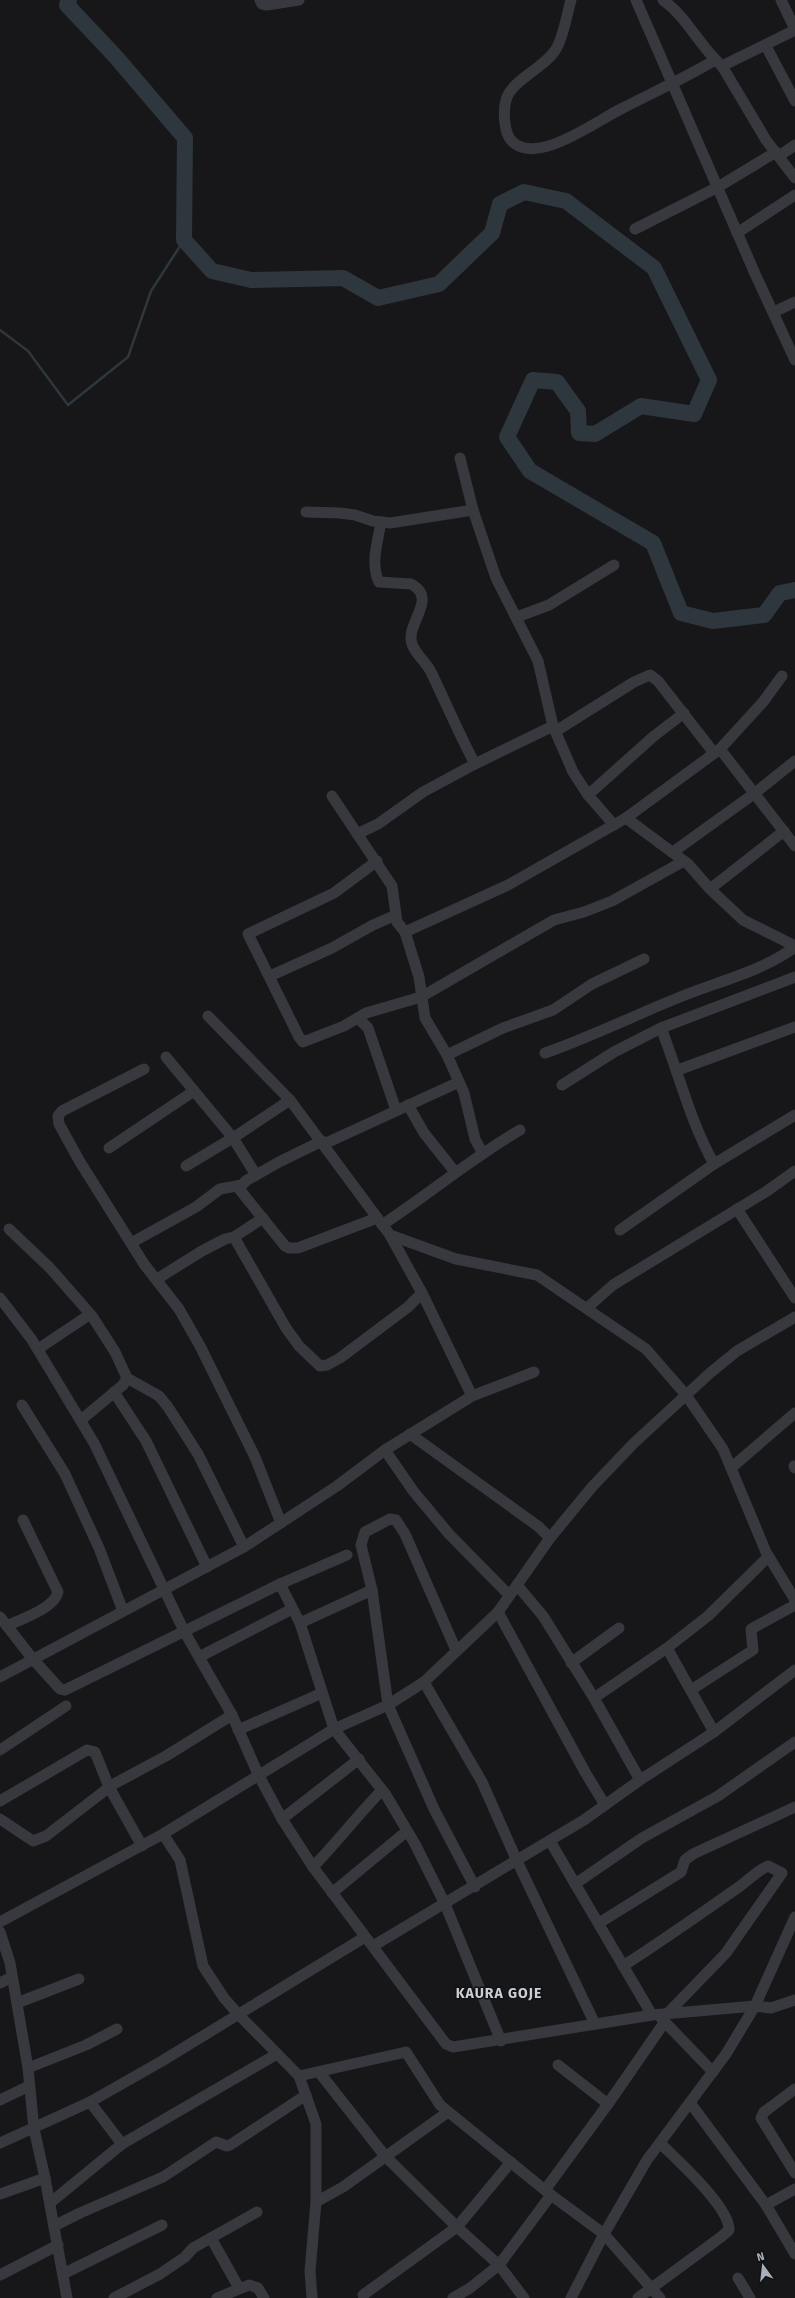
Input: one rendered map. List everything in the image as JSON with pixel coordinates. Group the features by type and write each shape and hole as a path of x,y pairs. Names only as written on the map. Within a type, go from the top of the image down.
{"street":[{"path":"260,0 262,4 267,5 299,0"},
{"path":"571,0 557,49 541,66 512,89 506,100 505,116 507,135 514,144 524,148 557,145 605,117 673,82 718,63 766,46 795,30 781,0"},
{"path":"636,0 737,232 794,358"},
{"path":"663,0 688,23 718,63 766,140 795,178"},
{"path":"766,46 795,101"},
{"path":"636,229 795,145"},
{"path":"737,232 795,195"},
{"path":"774,312 795,302"},
{"path":"460,458 473,510 496,578 538,662 554,728 573,772 588,794 614,825"},
{"path":"306,512 340,513 381,522 415,520 473,510"},
{"path":"381,522 375,563 376,575 379,582 411,584 423,595 424,602 411,633 412,643 430,672 475,764"},
{"path":"516,617 549,605 614,566"},
{"path":"357,834 378,824 412,799 475,764 554,728 634,682 650,675 658,681 684,713 755,793 795,846"},
{"path":"405,932 508,885 626,818 717,751 763,702 782,676"},
{"path":"588,794 654,736 684,713"},
{"path":"673,852 755,793 795,761"},
{"path":"332,796 392,886 397,922 405,932 419,977 425,1018 447,1055 464,1092 475,1139 483,1154"},
{"path":"545,1053 681,997 754,970 776,960 795,947 743,920 710,889 684,861 673,852 641,832 626,818"},
{"path":"710,889 784,831"},
{"path":"377,862 334,893 248,934 303,1042 366,1013 421,997 554,920 584,912 612,901 684,861"},
{"path":"270,976 332,948 373,925 396,915"},
{"path":"447,1055 503,1028 553,1010 592,984 644,959"},
{"path":"562,1085 614,1052 662,1028 795,977"},
{"path":"208,1016 290,1100 323,1142 390,1235 422,1293 472,1396"},
{"path":"358,1018 368,1028 396,1110"},
{"path":"678,1070 795,1027"},
{"path":"662,1028 678,1070 688,1107 714,1164"},
{"path":"166,1057 233,1138 256,1175"},
{"path":"144,1069 62,1111 58,1116 59,1124 80,1162 131,1243 179,1309 200,1346 255,1457 282,1523"},
{"path":"131,1243 196,1208 220,1189 242,1185 256,1175 323,1142 459,1082"},
{"path":"109,1148 194,1091"},
{"path":"186,1166 233,1138 290,1100"},
{"path":"408,1105 424,1133 455,1172"},
{"path":"620,1230 714,1164 795,1115"},
{"path":"242,1185 240,1190 285,1246 289,1248 298,1248 380,1221 419,1201 455,1172 497,1143 520,1130"},
{"path":"587,1308 613,1285 737,1209 795,1171"},
{"path":"737,1209 795,1298"},
{"path":"157,1279 202,1251 225,1239 234,1237 263,1218"},
{"path":"9,1229 50,1268 89,1315 115,1352 127,1378 159,1396 178,1421 198,1454 244,1547"},
{"path":"390,1235 456,1259 537,1275 646,1349 686,1395 723,1449 768,1557 795,1600"},
{"path":"234,1237 286,1328 299,1346 320,1366 327,1365 340,1358 390,1321 422,1293"},
{"path":"0,1298 38,1349 94,1442 184,1630 232,1715 258,1774 282,1819 313,1867 446,2044 453,2047 502,2041 595,2024 660,2016 755,2006 771,2008 795,2000"},
{"path":"38,1349 89,1315"},
{"path":"0,1922 142,1846 334,1729 388,1705 424,1682 456,1650 498,1612 550,1538 592,1487 634,1444 686,1395 737,1352 795,1317"},
{"path":"0,1677 32,1658 165,1590 244,1547 282,1523 385,1450 472,1396 534,1372"},
{"path":"81,1420 123,1385 127,1378"},
{"path":"114,1392 146,1441 207,1567"},
{"path":"22,1405 65,1474 99,1548 123,1611"},
{"path":"731,1468 795,1413"},
{"path":"410,1434 539,1528 550,1538"},
{"path":"385,1450 419,1498 449,1534 509,1596"},
{"path":"456,1650 405,1534 393,1519 376,1525 365,1532 361,1545 372,1590 388,1705 434,1808 475,1887"},
{"path":"7,1626 51,1604 57,1599 58,1592 23,1520"},
{"path":"0,1617 32,1658 60,1689 65,1690 280,1584 347,1555"},
{"path":"594,1698 667,1648 708,1616 768,1557"},
{"path":"280,1584 300,1623 334,1729 382,1790 407,1831 445,1904 502,2041"},
{"path":"518,1585 543,1616 594,1698 640,1780"},
{"path":"300,1623 372,1590"},
{"path":"691,1690 753,1650 751,1629 795,1605"},
{"path":"199,1657 292,1609"},
{"path":"498,1612 585,1772 605,1805"},
{"path":"571,1663 619,1628"},
{"path":"667,1648 714,1732"},
{"path":"373,1946 475,1887 550,1841 714,1732 795,1670"},
{"path":"424,1682 482,1782 517,1861 595,2024"},
{"path":"238,1730 322,1693"},
{"path":"0,1750 66,1706"},
{"path":"0,1819 33,1841 46,1836 109,1787 232,1715"},
{"path":"575,1884 642,1838 718,1796 795,1742"},
{"path":"0,1801 87,1750 95,1752 109,1787 142,1846"},
{"path":"282,1819 359,1759"},
{"path":"313,1867 382,1790"},
{"path":"599,1923 681,1872 685,1860 693,1854 795,1807"},
{"path":"332,1893 407,1831"},
{"path":"163,1834 180,1860 203,1966 224,1998 299,2076 316,2124 316,2202 310,2271 312,2298"},
{"path":"550,1841 624,1966 660,2016 713,2072"},
{"path":"453,2298 470,2288 499,2265 608,2104 660,2016 726,1953 782,1873 768,1866 763,1868 738,1888 672,1935 624,1966"},
{"path":"570,2298 604,2234 647,2160 691,2104 755,2006 795,1917"},
{"path":"0,1932 17,2003 28,2068 34,2129 50,2203 67,2298"},
{"path":"0,2143 34,2129 90,2102 162,2061 365,1937"},
{"path":"0,1983 12,1977"},
{"path":"17,2003 79,1978"},
{"path":"28,2068 86,2045 117,2030"},
{"path":"299,2076 406,2052 440,2105 548,2192 604,2234 660,2298"},
{"path":"50,2203 122,2144 277,2054"},
{"path":"558,2065 608,2104"},
{"path":"319,2072 385,2156 457,2227 499,2265 524,2298"},
{"path":"0,2100 29,2086"},
{"path":"795,2089 764,2112 761,2118 795,2173"},
{"path":"54,2226 163,2177 216,2142 227,2146 230,2145 306,2095"},
{"path":"90,2102 122,2144"},
{"path":"691,2104 766,2205 795,2254"},
{"path":"316,2202 343,2187 448,2112"},
{"path":"638,2298 721,2237 728,2230 729,2226 717,2201 660,2143"},
{"path":"363,2295 457,2227 511,2162"},
{"path":"0,2194 45,2178"},
{"path":"766,2205 795,2189"},
{"path":"114,2298 160,2274 185,2257 193,2248 257,2212"},
{"path":"63,2274 162,2225"},
{"path":"211,2238 238,2288"},
{"path":"0,2276 58,2245"},
{"path":"738,2278 750,2298"},
{"path":"217,2298 238,2288 253,2285 258,2288 264,2298"}],"waterway":[{"path":"69,0 67,5 116,57 185,138 184,240 212,271 251,280 343,278 378,298 439,284 492,233 500,204 524,192 566,201 654,268 709,380 694,414 641,406 595,434 579,433 578,411 557,382 533,380 507,437 530,471 653,543 681,613 713,621 764,615 780,593 795,590"},
{"path":"0,330 28,351 68,405 128,357 151,291 184,240"}],"district":[{"name":"KAURA GOJE","path":"499,1993"}]}
